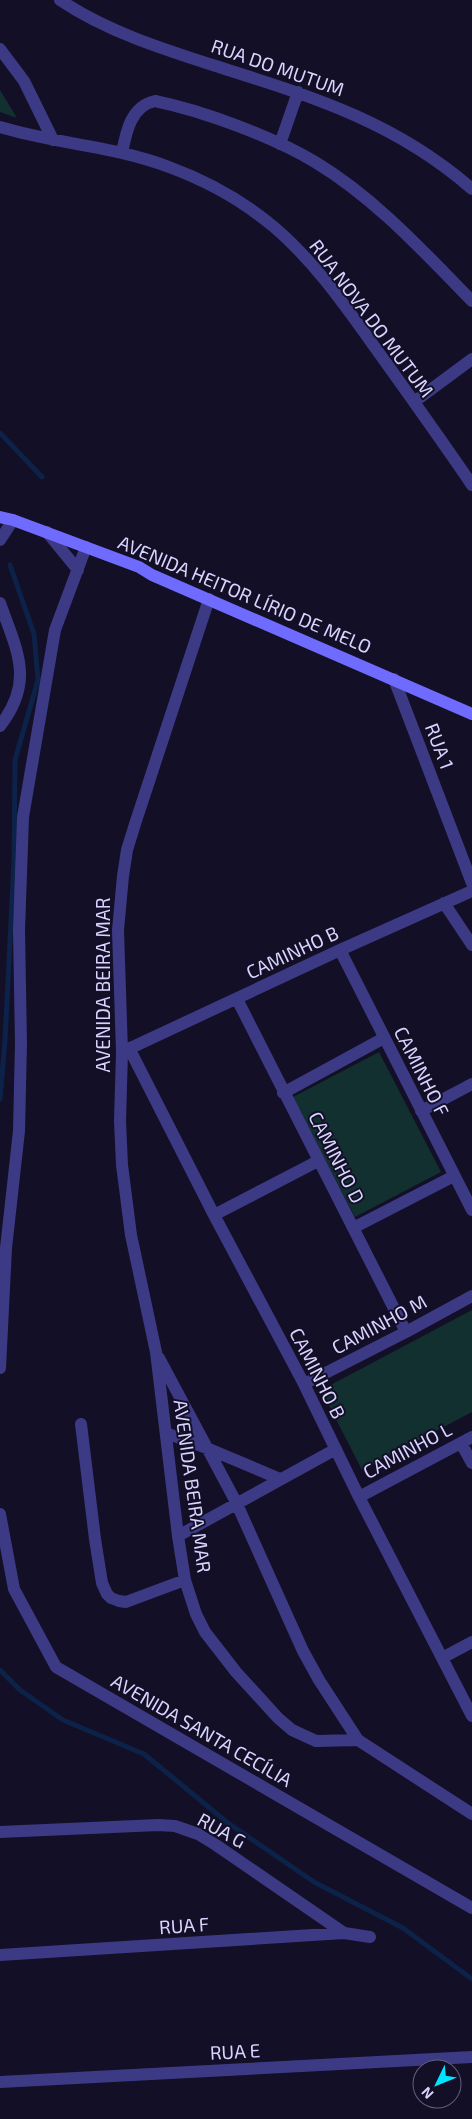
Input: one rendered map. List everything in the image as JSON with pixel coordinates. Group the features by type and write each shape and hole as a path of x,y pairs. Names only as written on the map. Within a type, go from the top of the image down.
{"main road":[{"name":"AVENIDA HEITOR LÍRIO DE MELO","path":"0,517 47,532 139,567 472,714"}],"street":[{"name":"RUA DO MUTUM","path":"60,0 100,22 164,48 298,92 355,114 404,140 441,163 472,189"},
{"path":"0,49 24,81 53,140"},
{"path":"280,144 298,92"},
{"path":"122,153 127,126 146,103 155,101 219,120 280,144 316,163 354,190 395,224 472,302"},
{"name":"RUA NOVA DO MUTUM","path":"0,127 53,140 122,153 169,167 244,204 298,249 347,309 472,485"},
{"path":"414,402 472,359"},
{"path":"0,540 13,520"},
{"path":"47,532 78,570"},
{"path":"0,1368 6,1248 20,1131 19,930 23,818 55,630 86,547"},
{"name":"AVENIDA BEIRA MAR","path":"208,599 127,850 118,930 126,1050 120,1121 126,1199 134,1253 156,1352 185,1580 196,1614 206,1632 236,1672 278,1718 292,1730 316,1741 358,1740"},
{"path":"0,603 20,665 21,680 13,706 0,726"},
{"name":"RUA 1","path":"394,679 472,882"},
{"name":"CAMINHO B","path":"472,891 340,950 126,1050 304,1384 359,1497 472,1716"},
{"path":"444,903 472,945"},
{"name":"CAMINHO F","path":"340,950 472,1210"},
{"name":"CAMINHO D","path":"237,999 283,1094 406,1332"},
{"path":"283,1094 384,1038"},
{"path":"421,1111 472,1084"},
{"path":"214,1215 318,1161"},
{"path":"353,1228 454,1176"},
{"name":"CAMINHO M","path":"304,1384 472,1296"},
{"name":"AVENIDA BEIRA MAR","path":"156,1352 236,1502 303,1651 319,1680 358,1740 472,1814"},
{"path":"81,1424 99,1566 107,1594 118,1601 126,1602 185,1580"},
{"path":"166,1433 280,1479"},
{"path":"467,1440 472,1464"},
{"name":"CAMINHO L","path":"359,1497 467,1440"},
{"path":"178,1536 236,1502 336,1449"},
{"name":"AVENIDA SANTA CECÍLIA","path":"0,1514 14,1589 56,1667 472,1908"},
{"path":"442,1658 472,1642"},
{"name":"RUA G","path":"0,1832 132,1825 175,1826 198,1834 216,1845 344,1933"},
{"name":"RUA F","path":"0,1956 344,1933 370,1937"},
{"name":"RUA E","path":"0,2082 472,2057"}],"green space":[{"path":"0,90 17,118 0,112"},
{"path":"379,1052 441,1172 355,1217 293,1097"},
{"path":"472,1310 472,1412 362,1470 321,1390"}],"waterway":[{"path":"0,433 42,477"},
{"path":"0,1099 5,1040 14,861 15,760 38,680 34,634 10,565"},
{"path":"0,1670 20,1690 63,1720 144,1754 228,1823 314,1882 403,1928 472,1979"}]}
